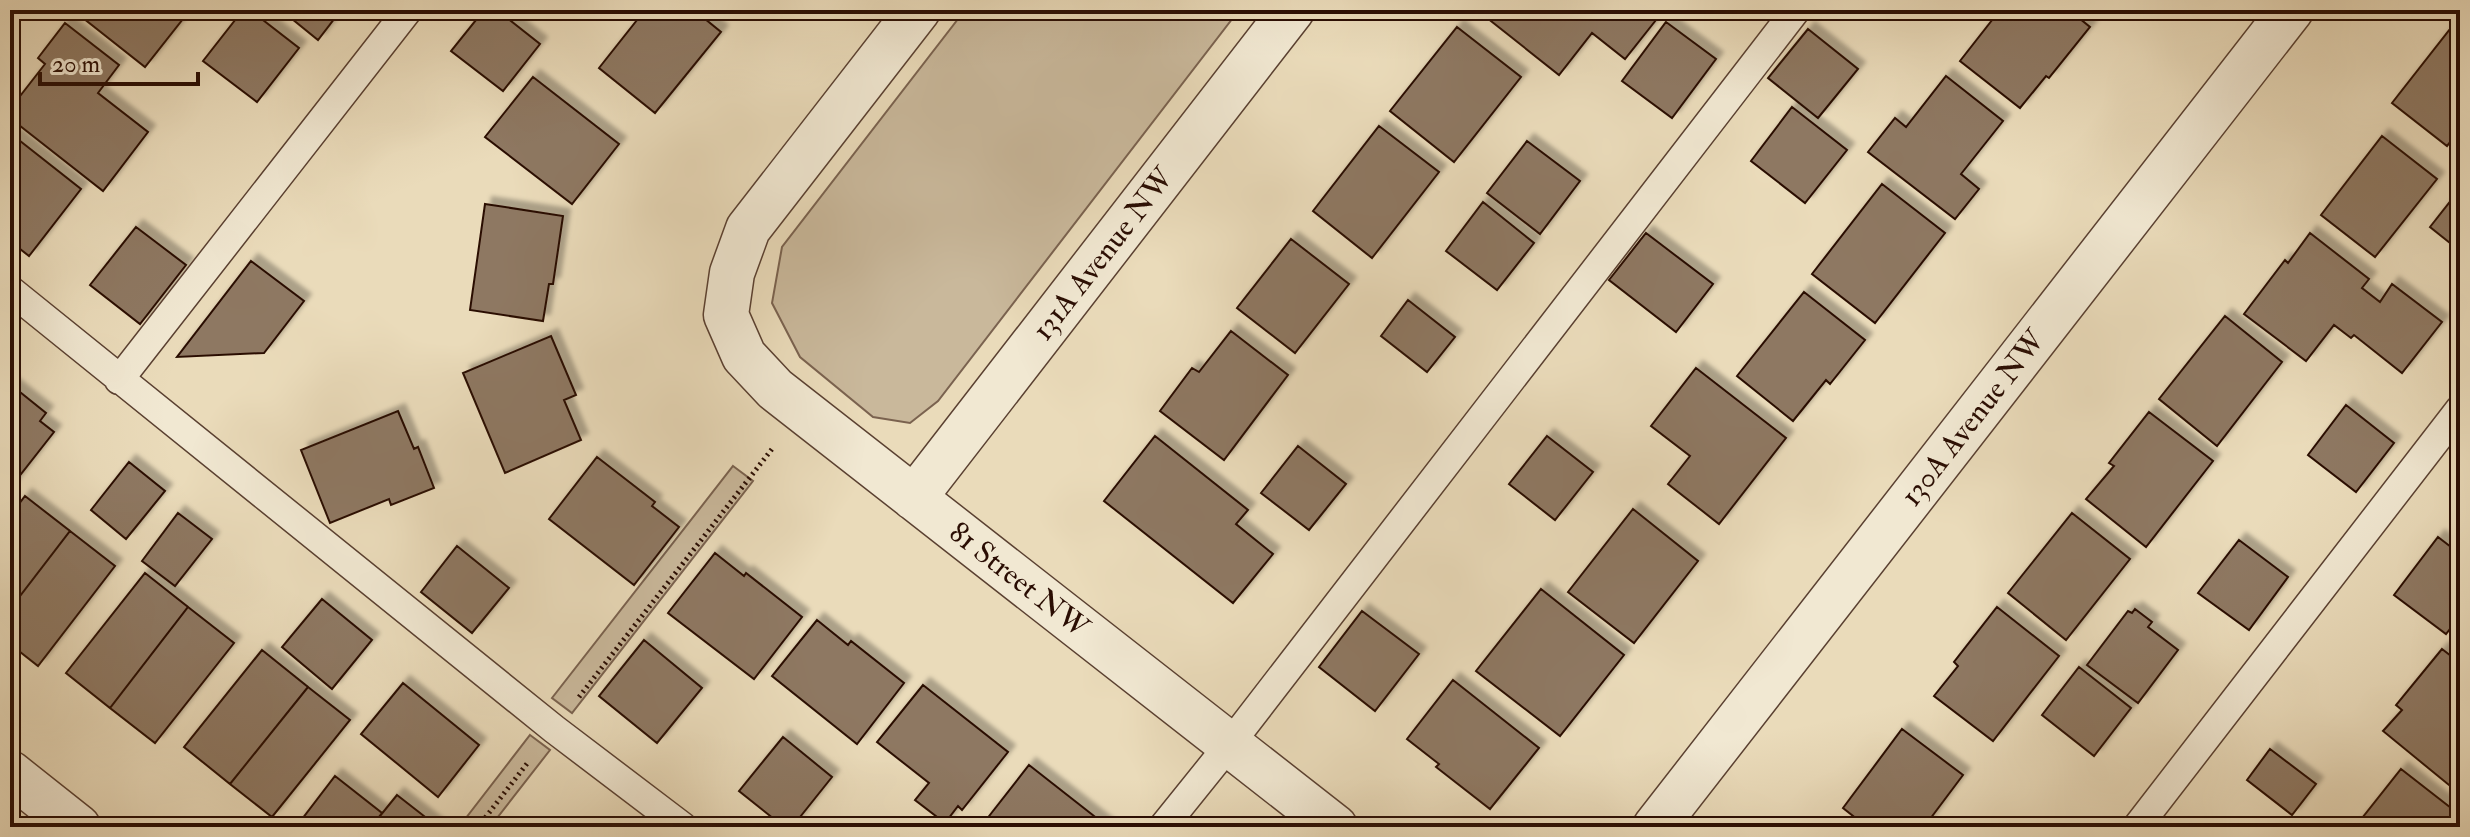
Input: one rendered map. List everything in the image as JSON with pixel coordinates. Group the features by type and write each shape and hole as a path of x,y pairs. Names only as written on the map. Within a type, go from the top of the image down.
{"street":[{"name":"81 Street NW","path":"918,10 748,229 732,273 726,315 744,356 775,389 802,411 1335,827"},
{"name":"131A Avenue NW","path":"914,498 1292,10"},
{"name":"130A Avenue NW","path":"1655,827 2291,10"},
{"path":"10,773 78,827"}],"lane":[{"path":"119,380 408,10"},
{"path":"1163,827 1796,10"},
{"path":"10,290 554,729 683,827"},
{"path":"2137,827 2460,409"}],"path":[{"path":"478,827 802,411"}],"shaded area":[{"path":"965,10 1239,10 938,401 910,423 873,417 800,357 772,303 782,247"},
{"path":"733,466 753,481 572,713 552,698"},
{"path":"530,735 550,750 490,827 459,827"}],"building":[{"path":"89,10 190,10 145,67 83,18"},
{"path":"243,10 250,10 299,48 257,102 203,61"},
{"path":"281,10 341,10 318,40"},
{"path":"484,10 497,10 540,44 503,91 451,51"},
{"path":"645,10 694,10 721,32 655,113 599,68"},
{"path":"1477,10 1644,10 1656,20 1625,59 1592,33 1559,75"},
{"path":"2000,10 2069,10 2090,27 2020,108 1960,61"},
{"path":"1666,22 1716,59 1672,118 1622,81"},
{"path":"65,23 119,65 98,93 148,132 103,191 10,118 10,109 45,64 38,58"},
{"path":"2454,24 2460,29 2460,130 2447,146 2392,103"},
{"path":"1457,27 1521,77 1454,162 1390,111"},
{"path":"1808,29 1858,69 1818,118 1768,78"},
{"path":"1946,76 2003,121 1961,174 1979,189 1955,219 1868,152 1895,118 1906,127"},
{"path":"533,77 619,144 572,204 485,137"},
{"path":"1792,107 1847,150 1805,203 1751,161"},
{"path":"1379,126 1439,172 1372,258 1313,211"},
{"path":"10,133 81,189 29,256 10,241"},
{"path":"2382,136 2437,179 2375,257 2321,215"},
{"path":"1527,141 1580,181 1540,234 1487,193"},
{"path":"1882,184 1945,233 1875,323 1812,274"},
{"path":"2460,189 2460,251 2430,227"},
{"path":"1483,202 1534,243 1497,290 1446,251"},
{"path":"485,204 563,216 553,284 549,284 543,321 470,310"},
{"path":"136,227 186,265 140,324 90,285"},
{"path":"1646,233 1713,284 1676,332 1609,280"},
{"path":"2310,233 2369,279 2362,288 2380,302 2392,284 2442,322 2402,373 2354,335 2351,338 2334,325 2306,361 2244,314"},
{"path":"1291,239 1349,284 1295,353 1237,308"},
{"path":"251,261 304,301 264,353 177,357"},
{"path":"1804,292 1865,340 1830,384 1826,380 1793,421 1737,376"},
{"path":"1408,300 1455,337 1427,372 1381,336"},
{"path":"2225,316 2282,362 2217,446 2159,399"},
{"path":"1231,331 1288,375 1224,460 1160,411 1192,368 1199,372"},
{"path":"551,336 576,395 564,400 581,440 505,473 463,373"},
{"path":"1696,368 1786,438 1719,524 1668,484 1690,456 1651,426"},
{"path":"10,384 46,413 40,421 54,432 10,488"},
{"path":"2346,405 2394,443 2356,492 2308,455"},
{"path":"398,411 414,449 418,447 434,488 391,505 389,499 330,523 301,450"},
{"path":"2149,412 2213,461 2146,547 2086,499 2114,466 2109,463"},
{"path":"1155,436 1248,510 1236,524 1273,554 1233,603 1104,501"},
{"path":"1547,436 1593,472 1555,520 1509,484"},
{"path":"1298,446 1346,484 1309,530 1261,493"},
{"path":"597,457 655,502 652,506 679,527 634,585 549,519"},
{"path":"129,462 165,491 126,539 91,510"},
{"path":"25,496 70,531 10,609 10,516"},
{"path":"1633,509 1698,561 1634,643 1568,592"},
{"path":"178,513 212,539 175,586 142,561"},
{"path":"2072,513 2130,559 2066,640 2008,593"},
{"path":"70,531 115,566 38,666 10,644 10,609"},
{"path":"2438,537 2460,554 2460,616 2446,634 2394,595"},
{"path":"2239,540 2288,577 2249,630 2198,593"},
{"path":"457,546 509,588 472,633 421,592"},
{"path":"715,553 802,617 754,679 668,613"},
{"path":"145,573 188,607 110,708 66,673"},
{"path":"1541,589 1624,655 1560,736 1476,671"},
{"path":"322,599 372,640 332,689 282,647"},
{"path":"188,607 234,643 155,743 110,708"},
{"path":"1997,607 2059,656 1993,741 1934,696 1958,666 1954,662"},
{"path":"2135,609 2152,622 2148,627 2178,650 2138,703 2087,665 2128,611 2132,613"},
{"path":"1362,611 1419,654 1375,711 1319,667"},
{"path":"817,620 848,645 851,641 904,683 857,744 772,676"},
{"path":"644,640 702,688 657,743 599,696"},
{"path":"2442,649 2460,663 2460,794 2383,731 2402,710 2396,705"},
{"path":"262,650 308,687 230,784 184,747"},
{"path":"2079,667 2131,708 2094,756 2042,715"},
{"path":"1453,680 1539,748 1490,809 1436,767 1439,764 1407,739"},
{"path":"403,683 479,745 438,797 361,734"},
{"path":"923,685 1008,752 962,810 958,806 945,823 915,800 929,783 877,742"},
{"path":"308,687 350,720 272,817 230,784"},
{"path":"1902,729 1963,775 1924,827 1867,827 1843,808"},
{"path":"783,737 832,777 792,827 784,827 739,791"},
{"path":"2270,749 2316,784 2292,815 2247,780"},
{"path":"1029,765 1108,827 995,827 986,820"},
{"path":"2401,769 2460,815 2453,827 2355,827"},
{"path":"335,776 382,813 371,827 296,827"},
{"path":"397,795 438,827 371,827"}]}
